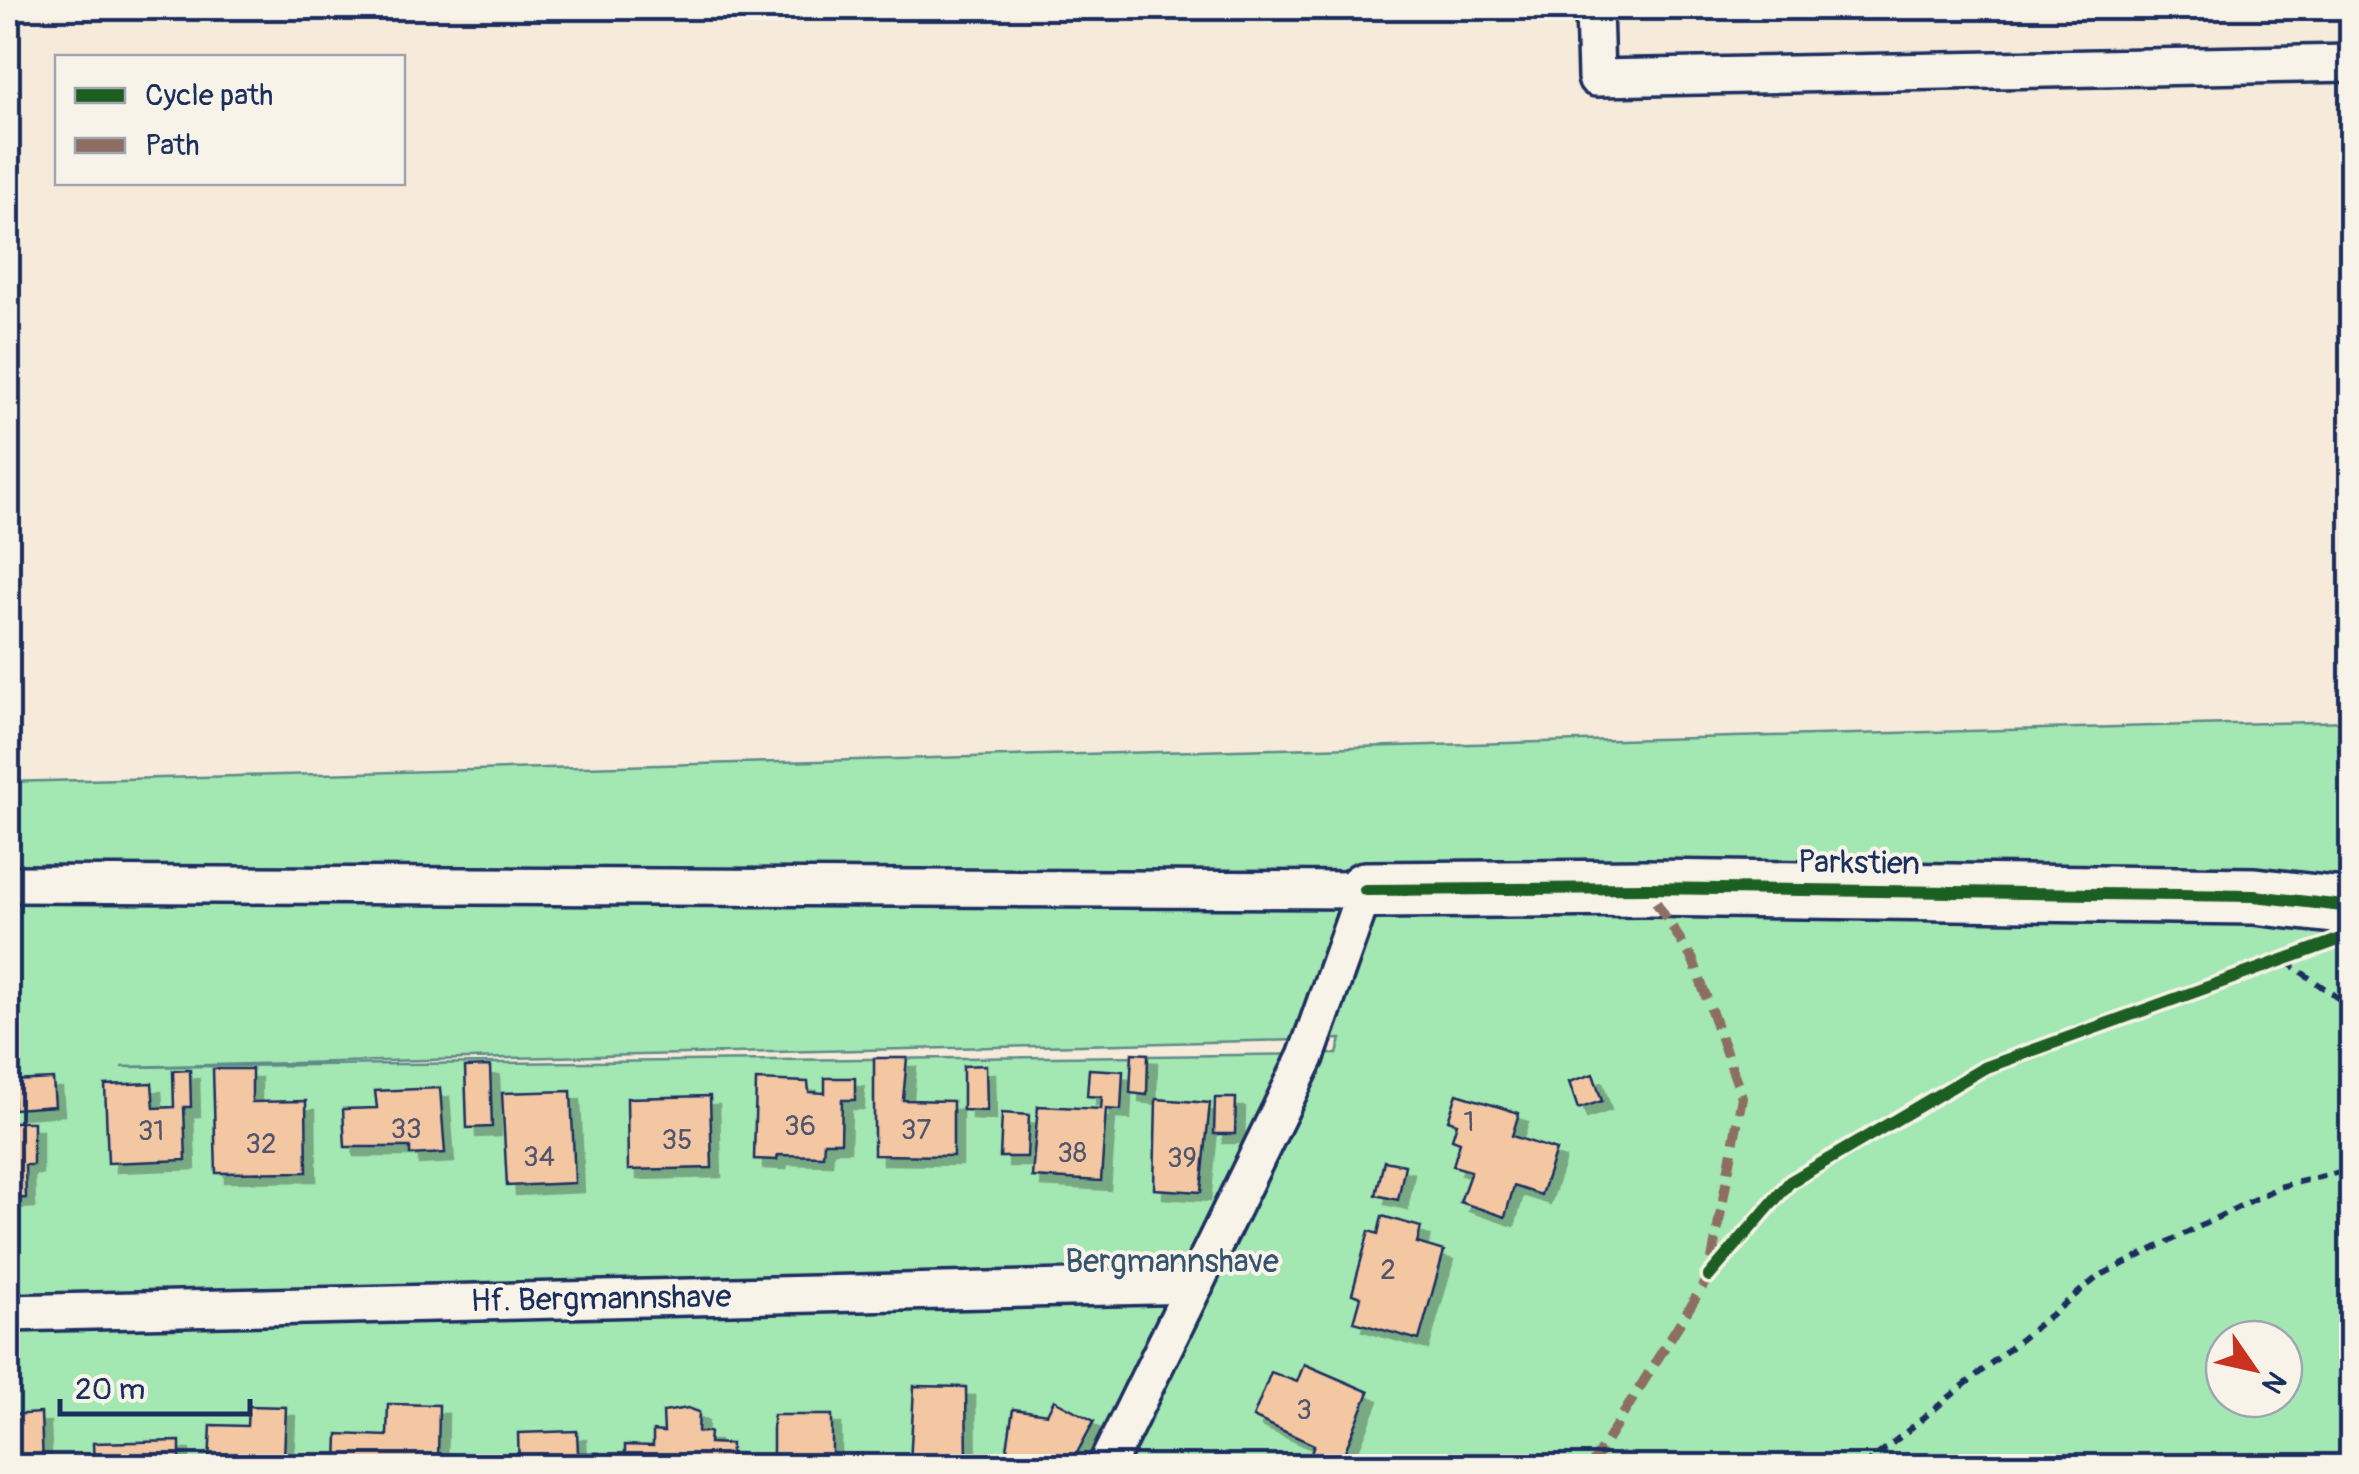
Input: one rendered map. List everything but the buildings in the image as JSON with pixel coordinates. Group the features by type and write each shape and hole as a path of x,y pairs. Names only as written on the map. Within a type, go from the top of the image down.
{"street":[{"name":"Parkstien","path":"1365,890 1647,888 2254,896 2352,907"}],"lane":[{"path":"1594,8 1596,78 2352,62"},
{"path":"8,884 1365,890 1306,1057 1106,1466"},
{"name":"Hf. Bergmannshave","path":"8,1313 1195,1285"}],"path":[{"path":"2269,965 2300,954"},
{"path":"2283,960 2352,1008"},
{"path":"1864,1466 2099,1276 2278,1187 2352,1168"}],"green space":[{"name":"Bergmannshave","path":"2351,721 2351,1466 8,1466 8,782","holes":["1341,1039 1337,1054 121,1067"]}],"marked path":[{"path":"1591,1466 1709,1276 1742,1097 1693,960 1647,888"}],"cycle path":[{"path":"1365,890 1647,888 2254,896 2352,907"},
{"path":"1709,1276 1790,1182 1984,1068 2352,935"}]}
